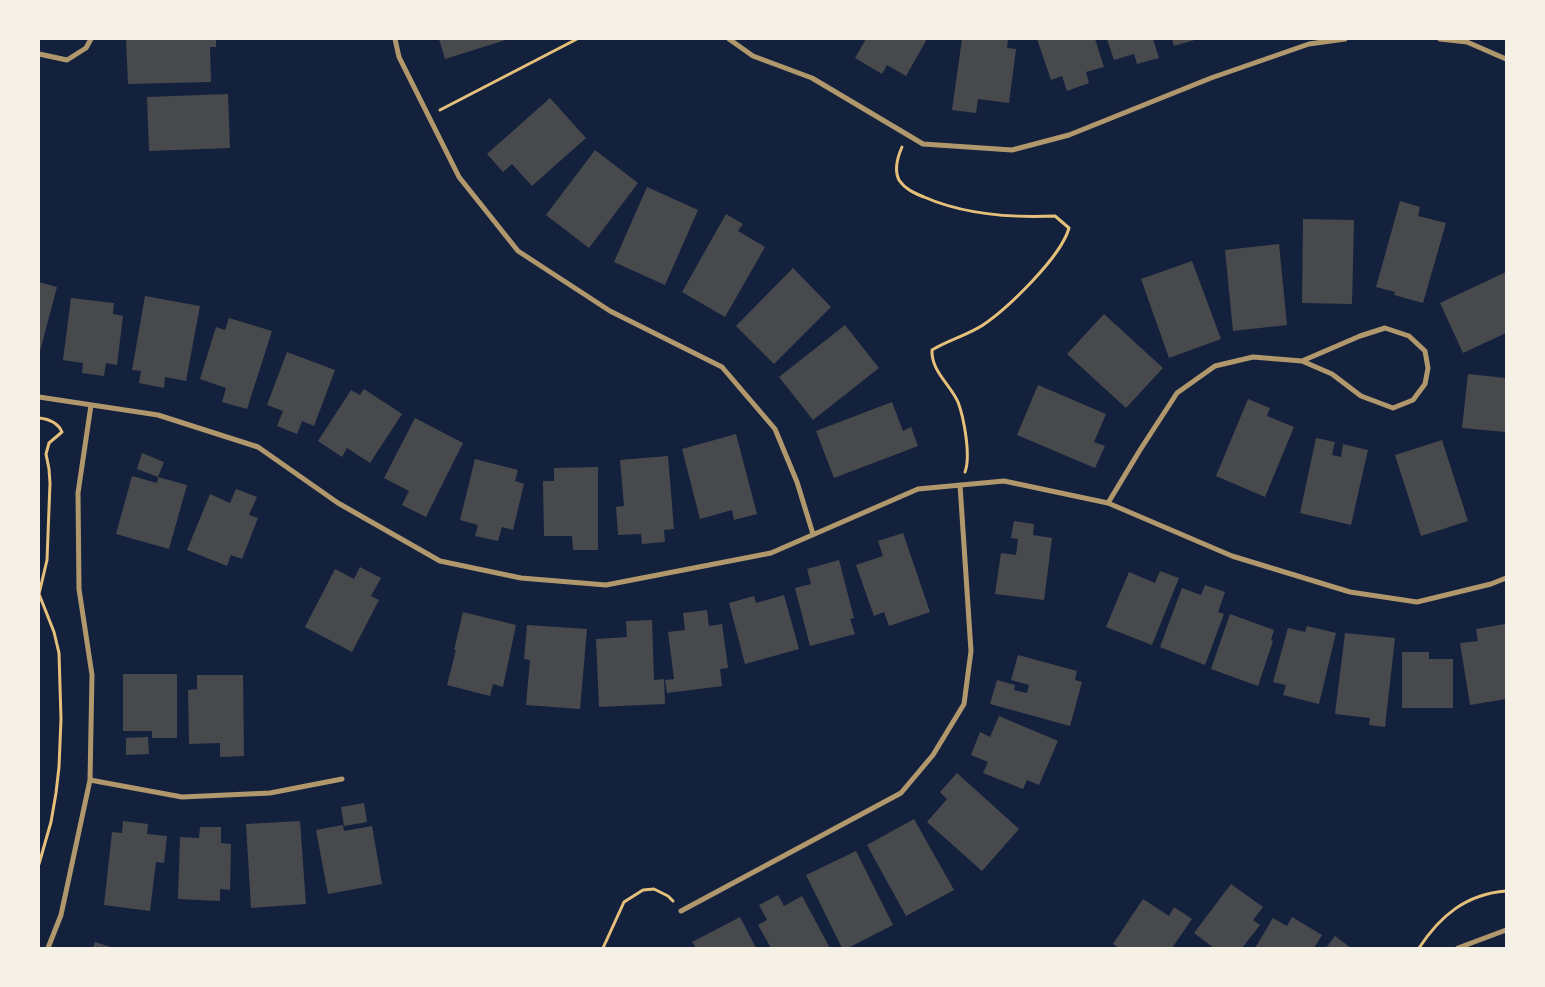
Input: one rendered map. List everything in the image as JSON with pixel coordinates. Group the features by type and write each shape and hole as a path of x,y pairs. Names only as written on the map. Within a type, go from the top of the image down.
{"street":[{"path":"39,54 67,60 86,48 91,39"},
{"path":"395,39 399,57 459,177 518,252 610,311 722,367 775,430 797,482 813,534"},
{"path":"729,39 753,56 812,78 923,144 1012,150 1069,135 1211,78 1309,44 1345,39"},
{"path":"1440,39 1467,42 1506,58"},
{"path":"1108,503 1177,393 1215,366 1253,357 1302,360 1332,374 1361,396 1393,408 1414,400 1425,384 1428,368 1425,350 1409,336 1385,328 1360,336 1302,360"},
{"path":"39,397 158,415 258,447 338,503 440,561 521,578 606,585 771,553 918,490 1004,480 1108,503 1232,556 1350,592 1417,602 1491,584 1506,578"},
{"path":"48,948 61,914 90,780 92,675 79,589 78,493 90,405"},
{"path":"681,911 902,793 933,755 964,704 971,651 960,485"},
{"path":"90,780 182,797 270,793 342,779"},
{"path":"1458,948 1506,930"}],"path":[{"path":"429,117 486,85 577,39"},
{"path":"908,136 897,157 898,178 908,190 941,204 986,214 1055,216 1069,228 1066,236 1030,284 1007,305 982,325 932,350 931,357 942,380 957,401 964,424 966,468 960,485"},
{"path":"39,418 51,420 62,432 49,443 46,454 50,483 47,560 39,594 54,632 59,652 61,727 59,767 51,822 39,864"},
{"path":"603,948 624,902 643,890 654,889 668,896 681,911"},
{"path":"1419,948 1433,928 1454,908 1475,898 1506,891"}],"building":[{"path":"126,39 216,39 216,47 210,47 211,82 128,84"},
{"path":"439,39 509,39 445,59"},
{"path":"866,39 927,39 906,76 887,65 882,74 855,58"},
{"path":"962,39 1008,39 1007,48 1016,49 1009,103 978,99 976,113 952,110"},
{"path":"1037,39 1095,39 1104,67 1086,72 1089,83 1067,91 1062,76 1051,80"},
{"path":"1107,39 1153,39 1159,58 1137,64 1134,54 1114,60"},
{"path":"1172,39 1198,39 1174,46"},
{"path":"228,94 230,148 149,151 147,97"},
{"path":"550,98 586,138 532,186 512,164 503,172 487,154"},
{"path":"595,150 638,183 589,248 546,215"},
{"path":"647,187 698,210 665,285 614,262"},
{"path":"1400,201 1420,207 1418,216 1446,223 1423,303 1394,295 1395,292 1376,287"},
{"path":"726,214 743,224 738,231 765,247 725,317 682,292"},
{"path":"1303,219 1354,220 1352,304 1302,303"},
{"path":"1279,244 1287,325 1233,331 1225,250"},
{"path":"1192,261 1221,339 1169,358 1141,279"},
{"path":"793,268 831,307 774,364 736,326"},
{"path":"1506,272 1506,333 1463,353 1440,303"},
{"path":"39,282 57,287 39,355"},
{"path":"145,296 200,306 186,381 165,377 164,388 139,383 141,371 132,370"},
{"path":"71,298 114,303 113,314 123,316 117,365 106,363 104,376 82,373 83,363 63,360"},
{"path":"1104,314 1163,368 1126,408 1067,354"},
{"path":"229,318 272,331 247,409 222,402 226,388 200,379 216,327 225,330"},
{"path":"845,325 879,368 813,420 779,377"},
{"path":"287,352 335,370 314,426 302,421 297,434 277,426 283,411 267,405"},
{"path":"1468,374 1506,378 1506,432 1462,428"},
{"path":"1038,385 1106,414 1094,442 1105,446 1095,468 1017,435"},
{"path":"364,389 402,414 370,463 347,448 342,457 318,441 351,390 360,395"},
{"path":"1248,399 1270,408 1267,416 1294,427 1265,497 1216,476"},
{"path":"892,402 903,431 911,427 918,446 834,478 816,431"},
{"path":"415,418 463,443 426,517 402,505 409,491 384,478"},
{"path":"736,434 757,514 734,520 732,510 700,519 682,449"},
{"path":"1316,438 1335,442 1332,455 1341,457 1343,444 1368,450 1351,525 1300,513"},
{"path":"1442,440 1468,521 1421,536 1395,455"},
{"path":"142,453 164,462 158,477 137,469"},
{"path":"668,456 674,529 664,530 665,542 642,544 641,534 618,535 616,507 624,506 620,460"},
{"path":"475,459 518,470 515,481 524,484 513,530 502,527 498,541 475,536 478,525 460,520"},
{"path":"598,467 598,550 573,550 572,536 544,536 543,481 554,481 554,468"},
{"path":"132,476 157,483 158,477 187,485 169,549 116,534"},
{"path":"236,489 257,497 249,515 258,518 242,559 231,555 227,566 187,550 210,494 230,503"},
{"path":"1014,521 1034,524 1033,535 1052,538 1044,600 995,594 1001,553 1016,555 1018,539 1011,538"},
{"path":"903,533 930,612 889,626 884,612 874,616 856,565 883,556 878,541"},
{"path":"839,560 854,618 850,619 855,634 810,646 795,588 811,584 807,569"},
{"path":"360,567 381,578 371,596 379,600 352,652 305,627 335,569 354,579"},
{"path":"1160,571 1179,578 1152,645 1106,627 1129,572 1155,583"},
{"path":"1205,585 1225,592 1218,612 1224,614 1205,665 1160,647 1182,588 1201,595"},
{"path":"784,595 799,649 745,664 729,603 754,596 756,603"},
{"path":"707,610 709,626 722,624 728,668 720,669 722,686 667,693 665,680 674,679 668,632 685,630 683,613"},
{"path":"463,612 516,625 503,687 493,684 490,696 447,685"},
{"path":"1230,614 1274,630 1271,640 1273,641 1258,686 1211,669"},
{"path":"652,620 654,680 664,679 665,704 599,707 596,639 627,637 626,621"},
{"path":"1505,624 1506,699 1470,705 1460,643 1478,641 1476,629"},
{"path":"527,625 587,629 580,709 526,705 530,660 524,659"},
{"path":"1307,626 1336,633 1319,704 1283,695 1286,685 1273,682 1288,628 1305,632"},
{"path":"1345,633 1395,638 1385,727 1369,725 1370,718 1335,714"},
{"path":"1402,652 1429,652 1429,659 1453,659 1453,708 1402,708"},
{"path":"1018,655 1077,671 1075,680 1082,682 1070,726 990,704 997,680 1015,685 1014,690 1027,693 1029,685 1011,680"},
{"path":"123,674 177,674 177,738 152,738 152,731 123,731"},
{"path":"197,675 243,675 244,756 220,757 220,743 189,744 188,690 197,689"},
{"path":"999,716 1058,741 1039,785 1027,780 1023,789 983,773 988,762 971,755 980,732 990,737"},
{"path":"148,737 149,754 126,755 126,738"},
{"path":"957,773 1019,829 982,871 927,822 947,799 940,792"},
{"path":"364,803 367,822 344,826 341,807"},
{"path":"914,819 954,890 906,916 867,845"},
{"path":"123,821 148,824 147,834 167,836 164,863 156,862 150,911 104,905 112,832 122,833"},
{"path":"300,821 306,904 251,908 246,824"},
{"path":"343,825 344,831 372,826 382,884 328,894 316,830"},
{"path":"200,827 221,827 221,843 231,844 230,890 220,889 220,901 178,899 180,837 199,838"},
{"path":"856,851 893,925 848,948 842,948 806,875"},
{"path":"1231,884 1263,907 1253,920 1260,925 1242,948 1214,948 1194,933"},
{"path":"778,895 784,906 802,896 830,948 771,948 758,925 767,920 759,905"},
{"path":"1143,899 1169,916 1174,907 1192,919 1172,948 1119,948 1113,944"},
{"path":"740,917 756,948 696,948 692,942"},
{"path":"1292,917 1322,935 1314,948 1255,948 1273,918 1287,926"},
{"path":"1335,936 1351,948 1326,948"},
{"path":"95,942 114,948 93,948"}]}
